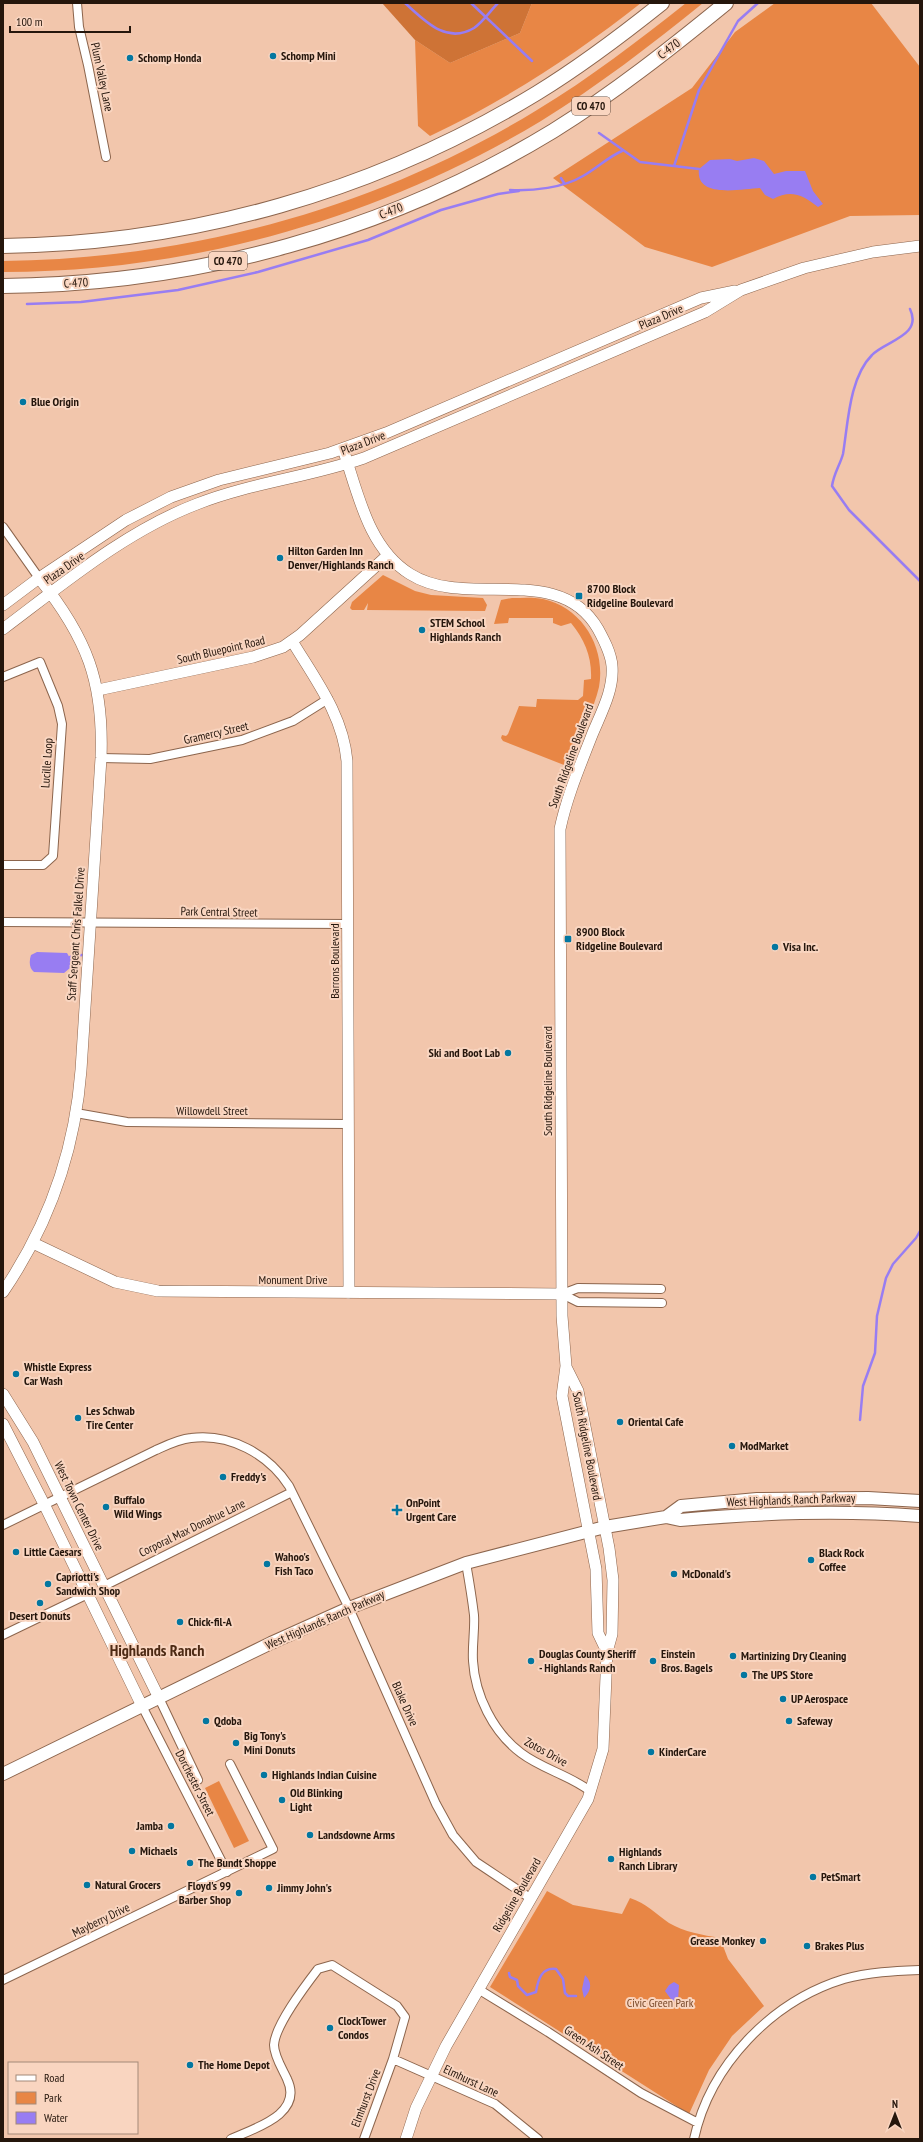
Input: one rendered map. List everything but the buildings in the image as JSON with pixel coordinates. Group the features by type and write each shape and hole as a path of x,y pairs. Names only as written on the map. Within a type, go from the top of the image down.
{"highway":[{"path":"3,246 51,245 105,240 194,227 261,212 338,188 402,163 473,129 538,93 597,53 662,3"},
{"name":"C-470","path":"3,286 97,282 206,266 303,242 391,212 482,170 552,131 631,78 726,3"},
{"path":"3,240 86,238 105,240"}],"main road":[{"name":"West Highlands Ranch Parkway","path":"666,1517 682,1506 757,1499 868,1498 920,1502"},
{"name":"West Highlands Ranch Parkway","path":"3,1774 348,1608 466,1563 605,1527 666,1517 680,1520 800,1512 868,1512 920,1516"}],"street":[{"name":"Plum Valley Lane","path":"77,3 79,27 106,157"},
{"name":"Plaza Drive","path":"3,605 39,578 126,520 171,497 219,480 343,449 386,433 701,298 741,290 797,271 846,258 920,246"},
{"name":"Plaza Drive","path":"3,629 51,593 134,535 167,516 223,495 348,463 705,312 741,290"},
{"path":"565,372 564,366 568,360 615,340 618,334"},
{"name":"South Ridgeline Boulevard","path":"343,449 367,522 388,555 409,574 429,584 456,589 531,590 555,594 575,602 592,618 604,640 612,665 610,690 566,801 560,829 562,1294 566,1366 562,1396 590,1531"},
{"path":"3,527 39,578"},
{"name":"South Bluepoint Road","path":"98,690 253,657 274,650 292,641 388,555"},
{"name":"Staff Sergeant Chris Falkel Drive","path":"3,1292 33,1243 46,1213 62,1169 76,1113 81,1070 101,758 102,719 98,690 81,642 68,618 39,578"},
{"name":"Barrons Boulevard","path":"292,641 328,699 342,735 347,761 349,1293"},
{"name":"Lucille Loop","path":"3,677 40,662 58,706 62,724 53,856 43,865 3,865"},
{"name":"Gramercy Street","path":"101,758 150,759 242,740 293,721 328,699"},
{"name":"Park Central Street","path":"3,922 348,924"},
{"name":"Willowdell Street","path":"76,1113 110,1120 134,1122 348,1124"},
{"name":"Monument Drive","path":"33,1243 99,1276 115,1282 146,1290 182,1293 562,1294 578,1288 661,1289"},
{"name":"Monument Drive","path":"562,1294 578,1302 662,1303"},
{"name":"South Ridgeline Boulevard","path":"566,1366 578,1391 605,1527"},
{"name":"West Town Center Drive","path":"3,1394 21,1420 159,1698"},
{"path":"3,1424 44,1504 142,1706"},
{"name":"Blake Drive","path":"3,1525 161,1447 180,1440 203,1437 223,1439 258,1454 280,1473 292,1492 348,1608 436,1804 453,1835 476,1862 530,1898"},
{"name":"Corporal Max Donahue Lane","path":"104,1586 292,1492"},
{"name":"Ridgeline Boulevard","path":"406,2139 416,2108 431,2075 478,1989 588,1799 603,1749 607,1652 612,1634 613,1580 605,1527"},
{"name":"Ridgeline Boulevard","path":"590,1531 596,1569 598,1633 607,1652"},
{"name":"Zotos Drive","path":"466,1563 474,1616 474,1671 480,1693 492,1721 512,1746 525,1756 581,1784 590,1791"},
{"path":"3,1635 88,1594"},
{"name":"Dorchester Street","path":"159,1698 198,1780"},
{"name":"Dorchester Street","path":"142,1706 227,1872"},
{"name":"Mayberry Drive","path":"3,1980 273,1849 230,1764"},
{"path":"231,2139 274,2119 289,2105 292,2088 281,2066 274,2046 275,2041 278,2030 318,1969 332,1965 397,2006 405,2017 393,2059"},
{"path":"694,2139 698,2123 724,2072 744,2044 772,2016 806,1995 844,1979 882,1972 920,1970"},
{"name":"Green Ash Street","path":"478,1989 548,2032 641,2093 698,2123"},
{"name":"Elmhurst Drive","path":"364,2139 393,2059 431,2075"},
{"name":"Elmhurst Lane","path":"431,2075 494,2104 538,2139"}],"green space":[{"path":"532,3 641,3 591,41 539,76 486,107 430,136 418,126 415,40 450,63 520,33"},
{"path":"686,3 703,3 644,50 583,94 541,121 479,155 416,186 350,211 282,233 214,250 144,262 74,269 3,272 3,261 73,258 143,250 212,238 280,222 347,200 412,175 476,145 557,98 613,59"},
{"path":"775,3 871,3 920,67 920,215 850,216 712,267 645,247 553,178 692,88 735,32"},
{"path":"383,575 415,591 431,595 483,598 487,605 485,611 367,610 368,603 364,610 352,610 350,608 352,602"},
{"path":"512,598 539,598 557,604 570,611 589,632 595,644 599,658 599,687 587,720 572,752 565,758 564,765 503,741 501,738 502,735 506,736 508,734 519,706 536,707 537,699 578,700 583,696 584,680 591,679 587,649 571,623 561,626 553,623 553,618 509,618 508,623 494,624 501,600"},
{"path":"219,1781 249,1841 234,1848 205,1788"},
{"name":"Civic Green Park","path":"547,1891 573,1905 622,1914 630,1898 646,1906 669,1923 681,1929 720,1938 728,1959 764,2006 732,2036 709,2070 689,2114 490,1987"}],"shaded area":[{"path":"382,3 532,3 520,33 450,63 415,40"}],"water":[{"path":"754,158 764,161 774,174 786,171 805,171 813,191 823,204 818,207 807,199 791,194 786,194 773,199 765,195 760,188 721,190 704,185 700,178 699,169 710,160 730,159 737,161"},
{"path":"37,952 67,953 71,960 70,968 64,973 34,972 30,966 30,960 31,955"},
{"path":"585,1975 590,1984 590,1990 584,1998 582,1989"},
{"path":"674,1982 679,1985 678,2001 673,2002 665,1991 669,1985"}],"waterway":[{"path":"405,3 428,23 445,32 454,34 464,33 474,28 498,3"},
{"path":"471,3 532,61"},
{"path":"674,166 699,90 738,21 758,3"},
{"path":"599,133 640,162 699,169"},
{"path":"510,190 548,188 575,180 622,151"},
{"path":"561,178 564,183"},
{"path":"27,304 81,302 178,290 258,272 368,240 441,210 498,194 519,191"},
{"path":"910,309 913,318 911,326 907,332 872,355 858,376 848,416 843,454 832,486 849,510 920,581"},
{"path":"70,957 82,955"},
{"path":"860,1420 863,1386 875,1353 877,1316 886,1278 893,1264 916,1238 920,1231"},
{"path":"509,1973 510,1977 517,1980 518,1986 527,1995 536,1992 538,1983 544,1972 547,1970 556,1969 563,1979 565,1993 568,1996 576,1996"}],"place":[{"name":"Schomp Mini","path":"273,56"},
{"name":"Schomp Honda","path":"130,58"},
{"name":"Blue Origin","path":"23,402"},
{"name":"Hilton Garden Inn Denver/Highlands Ranch","path":"280,558"},
{"name":"8700 Block Ridgeline Boulevard","path":"579,596"},
{"name":"STEM School Highlands Ranch","path":"422,630"},
{"name":"8900 Block Ridgeline Boulevard","path":"568,939"},
{"name":"Visa Inc.","path":"775,947"},
{"name":"Ski and Boot Lab","path":"508,1053"},
{"name":"Whistle Express Car Wash","path":"16,1374"},
{"name":"Les Schwab Tire Center","path":"78,1418"},
{"name":"Oriental Cafe","path":"620,1422"},
{"name":"ModMarket","path":"732,1446"},
{"name":"Freddy's","path":"223,1477"},
{"name":"Buffalo Wild Wings","path":"106,1507"},
{"name":"OnPoint Urgent Care","path":"397,1510"},
{"name":"Little Caesars","path":"16,1552"},
{"name":"Black Rock Coffee","path":"811,1560"},
{"name":"Wahoo's Fish Taco","path":"267,1564"},
{"name":"McDonald's","path":"674,1574"},
{"name":"Capriotti's Sandwich Shop","path":"48,1584"},
{"name":"Desert Donuts","path":"40,1603"},
{"name":"Chick-fil-A","path":"180,1622"},
{"name":"Martinizing Dry Cleaning","path":"733,1656"},
{"name":"Douglas County Sheriff - Highlands Ranch","path":"531,1661"},
{"name":"Einstein Bros. Bagels","path":"653,1661"},
{"name":"The UPS Store","path":"744,1675"},
{"name":"UP Aerospace","path":"783,1699"},
{"name":"Qdoba","path":"206,1721"},
{"name":"Safeway","path":"789,1721"},
{"name":"Big Tony's Mini Donuts","path":"236,1743"},
{"name":"KinderCare","path":"651,1752"},
{"name":"Highlands Indian Cuisine","path":"264,1775"},
{"name":"Old Blinking Light","path":"282,1800"},
{"name":"Jamba","path":"171,1826"},
{"name":"Landsdowne Arms","path":"310,1835"},
{"name":"Michaels","path":"132,1851"},
{"name":"Highlands Ranch Library","path":"611,1859"},
{"name":"The Bundt Shoppe","path":"190,1863"},
{"name":"PetSmart","path":"813,1877"},
{"name":"Natural Grocers","path":"87,1885"},
{"name":"Jimmy John's","path":"269,1888"},
{"name":"Floyd's 99 Barber Shop","path":"239,1893"},
{"name":"Grease Monkey","path":"763,1941"},
{"name":"Brakes Plus","path":"807,1946"},
{"name":"ClockTower Condos","path":"330,2028"},
{"name":"The Home Depot","path":"190,2065"}],"district":[{"name":"Highlands Ranch","path":"157,1650"}]}
